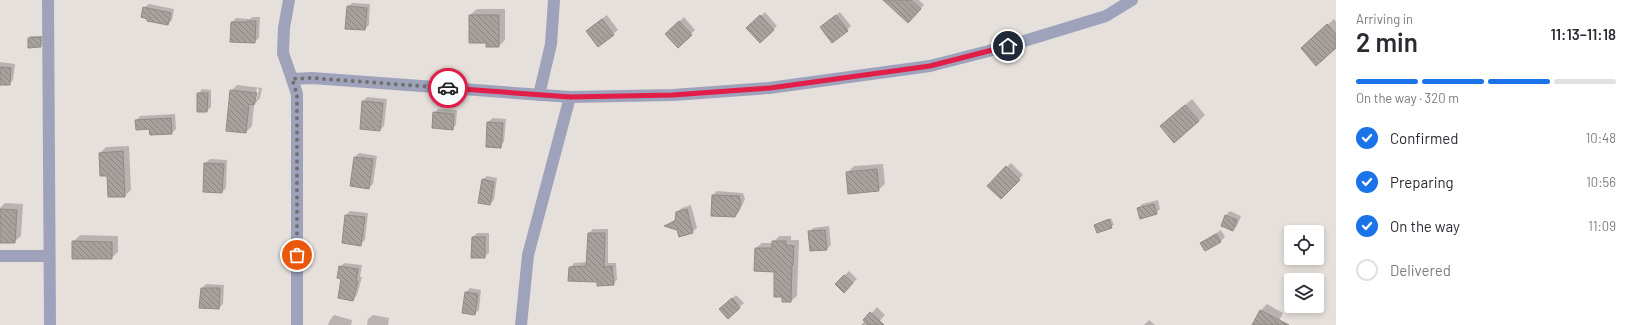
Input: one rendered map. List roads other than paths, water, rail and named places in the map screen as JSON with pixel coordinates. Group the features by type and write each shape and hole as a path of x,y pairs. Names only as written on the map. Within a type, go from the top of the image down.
{"street":[{"path":"48,0 50,325"},
{"path":"289,0 284,28 283,53 297,94 297,325"},
{"path":"539,95 551,44 554,0"},
{"path":"292,79 312,78 570,97 673,95 770,88 930,66 1008,46 1106,16 1132,0"},
{"path":"521,325 528,255 570,97"},
{"path":"0,256 49,256"}]}
